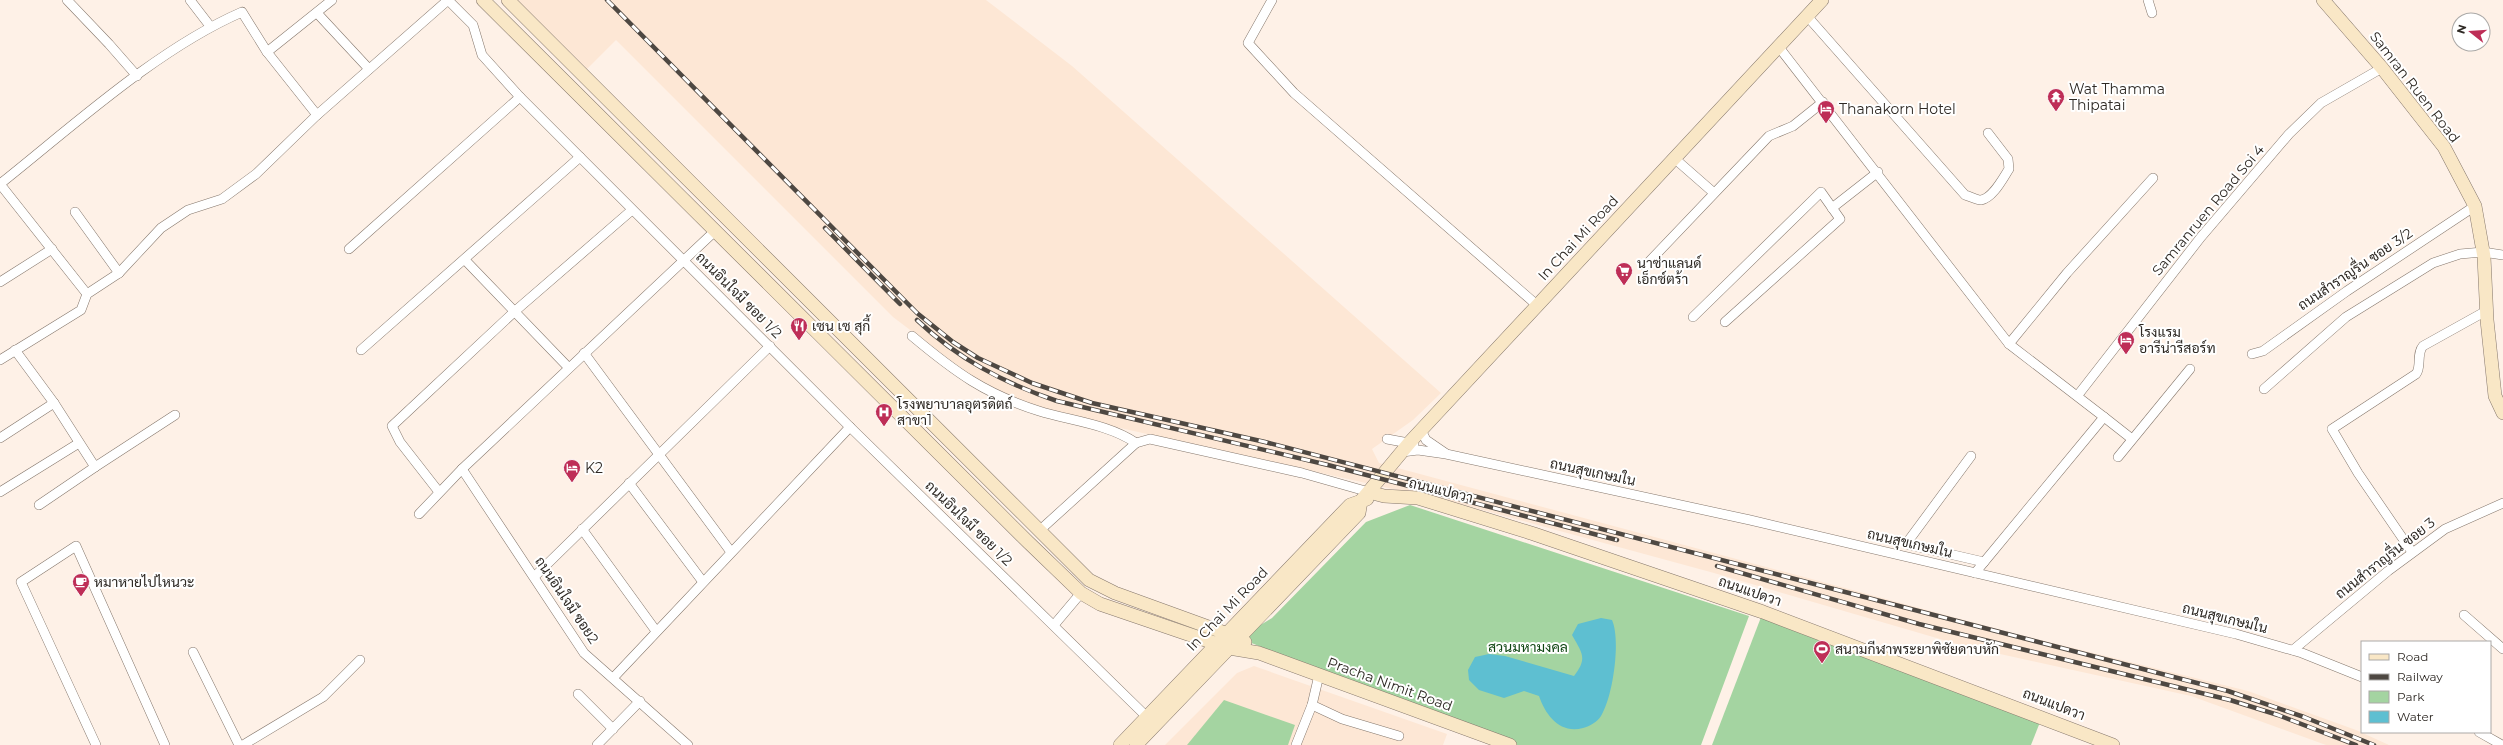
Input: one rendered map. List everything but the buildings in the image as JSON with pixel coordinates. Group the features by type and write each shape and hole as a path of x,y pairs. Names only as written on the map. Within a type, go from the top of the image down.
{"main road":[{"name":"Pracha Nimit Road","path":"483,0 1028,542 1082,593 1100,604 1223,646 1259,653 1510,745"},
{"name":"Pracha Nimit Road","path":"508,0 1039,531 1097,586 1227,633 1239,638 1259,653"},
{"name":"In Chai Mi Road","path":"1137,742 1147,716 1223,646 1239,638 1359,513 1365,496 1406,447 1822,0"},
{"name":"Samran Ruen Road","path":"2323,0 2382,68 2444,147 2475,206 2483,252 2486,311 2495,396 2503,413"},
{"path":"547,64 560,52"},
{"path":"1379,478 1381,487 1388,496"},
{"name":"In Chai Mi Road","path":"1120,745 1137,742 1223,646 1227,633 1350,505 1365,496"},
{"name":"ถนนแปดวา","path":"1365,496 1418,498 1541,536 1763,612 2096,741 2113,745"}],"street":[{"path":"67,0 110,44 137,76"},
{"path":"190,0 210,26"},
{"path":"267,52 309,17 317,14 332,0"},
{"path":"1272,0 1248,43 1294,93 1538,306"},
{"path":"2148,0 2152,13"},
{"path":"0,360 81,310 87,294 118,273 161,228 188,210 222,199 256,174 317,115 444,1"},
{"name":"ถนนอินใจมี ซอย 1/2","path":"444,1 473,25 482,55 520,98 850,427 1147,716"},
{"path":"87,294 0,184 137,76 210,26 242,12 267,52 317,115"},
{"path":"317,14 369,69"},
{"path":"1807,16 1965,195 1981,200 1987,196 2010,169 2008,159 1988,133"},
{"path":"1778,46 1878,172 2009,344 2078,395 2132,439"},
{"name":"Samranruen Road Soi 4","path":"2078,395 2201,237 2289,134 2321,103 2382,68"},
{"path":"349,250 520,98"},
{"path":"1645,266 1769,136 1793,126 1823,102"},
{"path":"361,350 465,260 580,157"},
{"path":"1674,158 1714,193"},
{"path":"1832,208 1878,172"},
{"path":"2009,344 2067,273 2153,178"},
{"path":"1693,317 1821,192 1840,219 1725,322"},
{"name":"ถนนสำราญรื่น ซอย 3/2","path":"2252,354 2263,351 2347,291 2475,206"},
{"path":"440,492 400,442 392,426 514,312 632,210"},
{"path":"76,212 118,273"},
{"path":"419,514 462,469 568,367 715,231"},
{"path":"0,282 52,249"},
{"path":"2264,389 2346,317 2426,267 2460,254 2483,252 2503,255"},
{"path":"465,260 568,367"},
{"path":"2412,552 2358,473 2332,429 2416,374 2419,369 2419,350 2422,346 2486,311"},
{"path":"912,336 952,370 986,391 1038,411 1121,433 1136,443"},
{"path":"535,576 770,346"},
{"path":"15,350 54,403 95,467"},
{"path":"584,353 731,552"},
{"path":"2118,457 2190,369"},
{"path":"0,438 54,403"},
{"path":"39,505 175,415"},
{"path":"1975,573 2104,416"},
{"path":"614,677 850,427"},
{"name":"ถนนสุขเกษมใน","path":"1422,430 1426,440 1446,454"},
{"path":"1039,531 1136,443 1150,439 1180,444 1302,473 1365,496"},
{"path":"1387,439 1406,447"},
{"path":"0,492 79,443"},
{"name":"ถนนสุขเกษมใน","path":"1406,447 1446,454"},
{"name":"ถนนสุขเกษมใน","path":"1406,447 1446,454 1750,520 2236,634 2293,650 2361,677"},
{"path":"1971,456 1906,544 1984,562"},
{"name":"ถนนอินใจมี ซอย2","path":"462,469 535,576 584,653 614,677 688,745"},
{"path":"629,483 703,582"},
{"name":"ถนนสำราญรื่น ซอย 3","path":"2293,650 2412,552 2445,529 2503,503"},
{"path":"582,529 656,631"},
{"path":"96,745 21,582 76,546 165,745"},
{"path":"1054,625 1082,593"},
{"path":"2464,615 2503,649"},
{"path":"193,652 239,745"},
{"path":"244,745 323,697 360,660"},
{"path":"1296,745 1312,705 1319,675"},
{"path":"578,694 613,729"},
{"path":"597,745 640,701"},
{"path":"1312,705 1342,719 1399,736"},
{"path":"2481,733 2502,745"}],"shaded area":[{"path":"517,0 986,0 1072,66 1441,393 1413,420 1372,449 1379,463 2016,634 2248,691 2356,730 2389,745 2326,745 2191,696 1964,646 1714,573 1464,505 1098,423 1032,405 983,385 893,317 616,40 587,69"},
{"path":"1254,666 1447,734 1443,745 1165,745 1237,673"}],"green space":[{"name":"สวนมหามงคล","path":"1410,505 1749,616 1701,745 1511,745 1442,720 1239,638 1272,618 1366,522"},
{"name":"สนามกีฬาพระยาพิชัยดาบหัก","path":"1763,612 2042,717 2031,745 1712,745"},
{"path":"1224,700 1295,725 1288,745 1187,745"}],"water":[{"path":"1601,618 1612,620 1615,629 1616,654 1612,683 1605,707 1601,716 1588,726 1575,729 1561,726 1550,716 1539,696 1524,691 1504,698 1479,690 1469,680 1468,670 1475,657 1489,654 1505,656 1574,676 1581,665 1582,656 1581,651 1572,635 1578,624"}],"railway":[{"path":"607,0 917,313 953,342 978,358 1032,383 1092,403 1265,442 2228,691 2304,717 2374,745"},
{"path":"825,228 900,304"},
{"path":"917,320 949,347 982,368 1000,378 1057,401 1328,465 1617,540"},
{"path":"1717,566 1919,624 2230,700 2278,715 2356,745"}],"place":[{"name":"Wat Thamma Thipatai","path":"2056,112"},
{"name":"Thanakorn Hotel","path":"1826,124"},
{"name":"นาซ่าแลนด์ เอ็กซ์ตร้า","path":"1624,286"},
{"name":"เซน เซ สุกี้","path":"799,341"},
{"name":"โรงแรม อารีน่ารีสอร์ท","path":"2126,355"},
{"name":"โรงพยาบาลอุตรดิตถ์ สาขา1","path":"884,427"},
{"name":"K2","path":"572,483"},
{"name":"หมาหายไปไหนวะ","path":"81,597"},
{"name":"สนามกีฬาพระยาพิชัยดาบหัก","path":"1822,664"}]}
